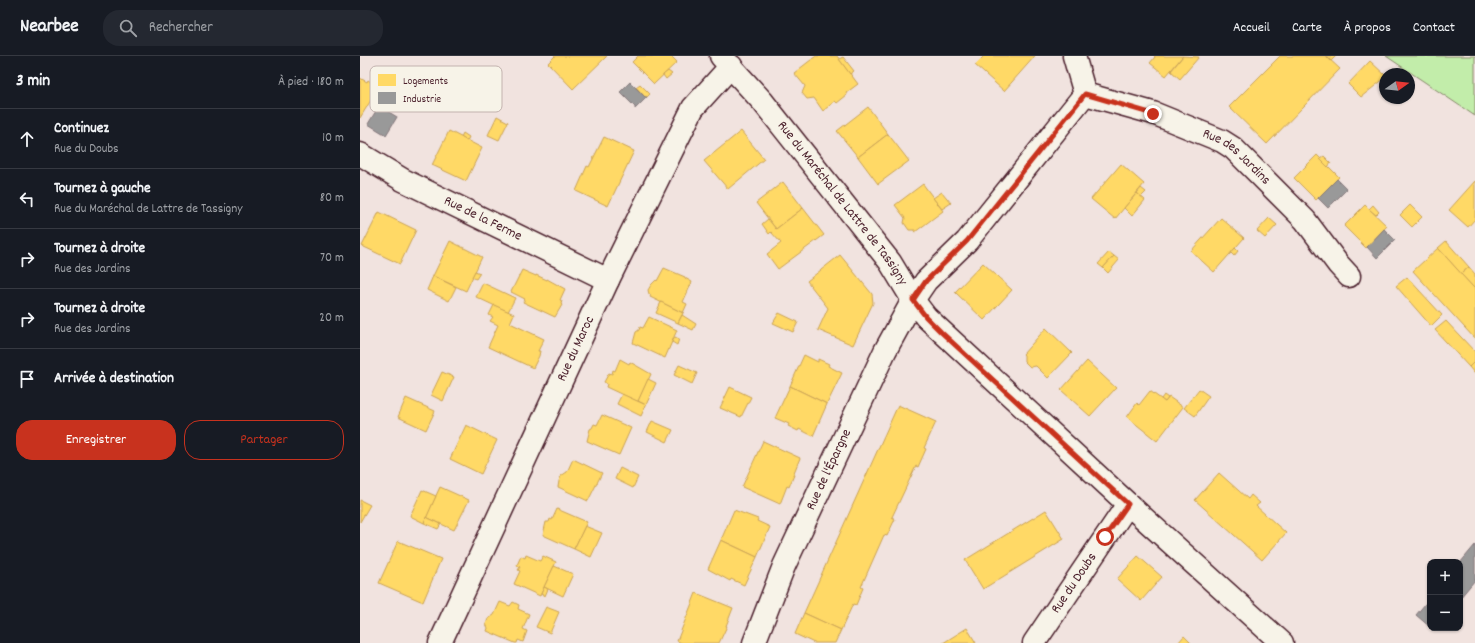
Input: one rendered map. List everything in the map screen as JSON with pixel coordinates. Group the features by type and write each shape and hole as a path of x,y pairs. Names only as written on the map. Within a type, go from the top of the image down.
{"street":[{"path":"913,300 926,281 967,241 1085,94 1074,56"},
{"name":"Rue du Maroc","path":"440,643 608,280 693,108 726,61"},
{"name":"Rue du Maréchal de Lattre de Tassigny","path":"726,61 763,102 890,262 913,300 926,317 1128,504 1282,643"},
{"name":"Rue des Jardins","path":"1085,94 1153,114 1222,141 1233,148 1305,220 1338,264 1349,276"},
{"name":"Rue de la Ferme","path":"360,154 403,180 608,280"},
{"name":"Rue de l'Épargne","path":"754,643 784,566 885,351 913,300"},
{"name":"Rue du Doubs","path":"1034,643 1128,504"}],"green space":[{"path":"1386,56 1475,56 1475,116 1415,76 1415,68 1404,68"}],"building: Logements":[{"path":"555,56 607,56 573,89 548,63"},
{"path":"638,56 671,56 677,62 654,84 632,62"},
{"path":"816,56 837,56 858,84 846,93 847,95 837,103 835,101 823,111 814,98 807,99 802,93 805,86 794,73"},
{"path":"984,56 1035,56 1004,91 975,65"},
{"path":"1154,56 1183,56 1166,76 1150,63 1155,57"},
{"path":"1183,56 1199,57 1180,79 1171,71"},
{"path":"1280,56 1326,56 1340,69 1267,144 1229,107"},
{"path":"1326,56 1336,56 1331,61"},
{"path":"843,57 854,71 850,74 839,59"},
{"path":"1370,61 1379,69 1379,83 1361,97 1348,84"},
{"path":"668,71 672,74 666,79 663,75"},
{"path":"360,78 367,82 368,80 370,81 370,102 360,118"},
{"path":"640,84 650,94 647,97 645,97 636,87"},
{"path":"868,107 888,134 858,157 837,131"},
{"path":"497,116 508,122 499,140 488,135"},
{"path":"449,131 482,148 466,181 432,165"},
{"path":"741,131 764,159 728,189 704,161"},
{"path":"463,133 469,137 467,141 461,137"},
{"path":"888,134 909,161 878,184 858,157"},
{"path":"604,137 634,151 608,206 576,191 587,166 589,167"},
{"path":"1317,155 1339,177 1316,200 1294,178"},
{"path":"1324,156 1331,163 1328,167 1320,159"},
{"path":"1121,164 1144,184 1115,219 1091,199"},
{"path":"1475,181 1475,219 1468,227 1449,210"},
{"path":"783,182 803,208 776,229 756,203"},
{"path":"923,184 943,211 915,232 915,230 909,230 904,223 905,218 895,205"},
{"path":"1141,188 1146,192 1141,197 1137,193"},
{"path":"942,192 951,203 942,209 933,198"},
{"path":"1137,193 1145,200 1132,216 1124,208"},
{"path":"1365,205 1387,226 1366,248 1344,226"},
{"path":"1373,205 1379,212 1376,215 1369,209"},
{"path":"1410,205 1422,217 1412,227 1400,215"},
{"path":"803,208 824,235 778,269 767,254 781,243 771,232 769,234 762,224 768,219 776,229"},
{"path":"379,212 416,230 400,264 362,246"},
{"path":"1221,218 1244,238 1214,272 1191,251"},
{"path":"1269,218 1277,225 1265,238 1257,231"},
{"path":"450,241 482,257 466,291 433,276"},
{"path":"1446,241 1469,267 1461,274 1438,248"},
{"path":"1235,248 1238,251 1234,256 1231,253"},
{"path":"1438,248 1475,289 1475,339 1413,271"},
{"path":"1109,252 1114,256 1103,268 1098,264"},
{"path":"840,255 872,294 873,303 853,345 818,330 828,308 807,281"},
{"path":"1114,256 1119,260 1108,273 1103,268"},
{"path":"983,263 1012,290 984,320 955,292"},
{"path":"1469,267 1475,274 1475,289 1461,274"},
{"path":"664,268 685,277 692,282 683,302 687,304 683,313 650,297 651,295 649,294 648,290 656,280 657,281"},
{"path":"522,270 547,279 565,289 560,300 562,301 562,305 555,317 523,302 525,299 511,292"},
{"path":"475,271 480,273 476,279 472,277"},
{"path":"433,276 456,287 449,301 427,290"},
{"path":"1407,277 1442,315 1431,326 1396,286"},
{"path":"483,283 515,298 508,312 476,297"},
{"path":"661,302 683,313 678,323 656,313"},
{"path":"494,305 514,314 510,323 544,339 538,351 540,351 539,356 533,368 488,347 498,325 490,321 493,317 489,315"},
{"path":"779,313 798,322 793,332 773,323"},
{"path":"682,315 696,324 693,330 678,323"},
{"path":"649,317 677,330 665,358 633,343 636,332 640,327 643,328"},
{"path":"1446,321 1475,352 1475,361 1469,367 1435,330"},
{"path":"1046,328 1072,353 1048,378 1036,366 1030,367 1024,361 1023,354"},
{"path":"675,337 679,339 677,345 672,342"},
{"path":"804,355 818,362 818,359 829,364 828,366 842,373 827,404 790,386"},
{"path":"620,359 629,364 630,362 651,374 638,402 606,387 607,384 604,382 609,373 612,374 613,370 615,371"},
{"path":"1087,361 1116,388 1090,416 1061,390"},
{"path":"1475,361 1475,374 1469,367"},
{"path":"679,365 697,373 692,384 674,375"},
{"path":"442,372 454,377 443,401 431,395"},
{"path":"648,379 656,383 646,405 638,401"},
{"path":"790,386 827,404 813,436 799,429 798,431 788,426 789,424 775,418"},
{"path":"730,387 751,397 741,417 720,408"},
{"path":"1199,389 1209,396 1195,416 1184,408"},
{"path":"1150,391 1165,402 1169,397 1183,407 1157,441 1127,417 1137,403 1139,405"},
{"path":"622,394 646,405 641,416 617,404"},
{"path":"1164,395 1168,398 1165,402 1161,399"},
{"path":"406,398 435,411 426,430 398,417"},
{"path":"898,405 936,422 924,448 926,449 918,467 916,466 892,517 895,519 887,536 884,535 861,587 863,588 856,605 853,604 841,630 804,613"},
{"path":"602,415 631,428 619,455 587,441 590,429 594,424 597,425"},
{"path":"652,421 673,430 667,442 647,432"},
{"path":"466,425 497,440 481,474 450,459"},
{"path":"763,441 800,458 789,487 787,486 780,504 742,487"},
{"path":"573,459 602,473 588,501 558,487 561,476 567,472"},
{"path":"620,468 638,477 633,488 615,479"},
{"path":"1219,473 1248,499 1251,495 1260,503 1256,506 1286,533 1262,560 1195,500"},
{"path":"440,487 469,500 454,530 426,517"},
{"path":"422,490 436,496 424,523 410,516"},
{"path":"360,500 370,505 360,522"},
{"path":"557,509 587,522 574,549 543,535 546,522 549,522 550,519 552,520"},
{"path":"734,510 758,519 757,521 770,527 757,557 721,540"},
{"path":"1046,510 1064,539 983,589 965,560"},
{"path":"426,517 441,524 438,529 424,523"},
{"path":"585,526 602,533 591,557 574,549"},
{"path":"721,540 757,557 744,585 731,579 730,581 708,569"},
{"path":"398,541 441,559 423,602 379,583"},
{"path":"526,555 540,561 543,556 556,562 540,596 514,584 520,571 518,570 520,567 517,565 521,556 525,558"},
{"path":"1138,556 1162,577 1141,601 1117,579"},
{"path":"554,566 573,574 563,596 544,587"},
{"path":"544,587 548,589 545,596 541,594"},
{"path":"696,593 733,608 719,643 682,643 677,641"},
{"path":"500,602 510,606 513,602 519,605 518,609 529,614 523,629 527,631 523,642 518,640 517,643 515,643 487,631 488,628 486,624 488,619 494,615"},
{"path":"546,607 559,612 550,633 536,627"},
{"path":"804,613 841,630 835,643 814,643 795,634"},
{"path":"967,628 976,643 943,643"},
{"path":"1184,636 1191,643 1178,643"}],"building: Industrie":[{"path":"630,82 645,97 647,97 635,109 635,107 620,92"},
{"path":"375,112 389,112 397,117 386,135 368,124"},
{"path":"1337,179 1347,189 1328,208 1318,198"},
{"path":"1384,229 1395,240 1377,258 1367,247"},
{"path":"1475,545 1475,580 1463,594 1463,559"},
{"path":"1427,602 1427,624 1416,615"}],"route":[{"path":"1105,537 1128,504 941,332 926,317 913,300 926,281 967,241 1085,94 1153,114"}]}
